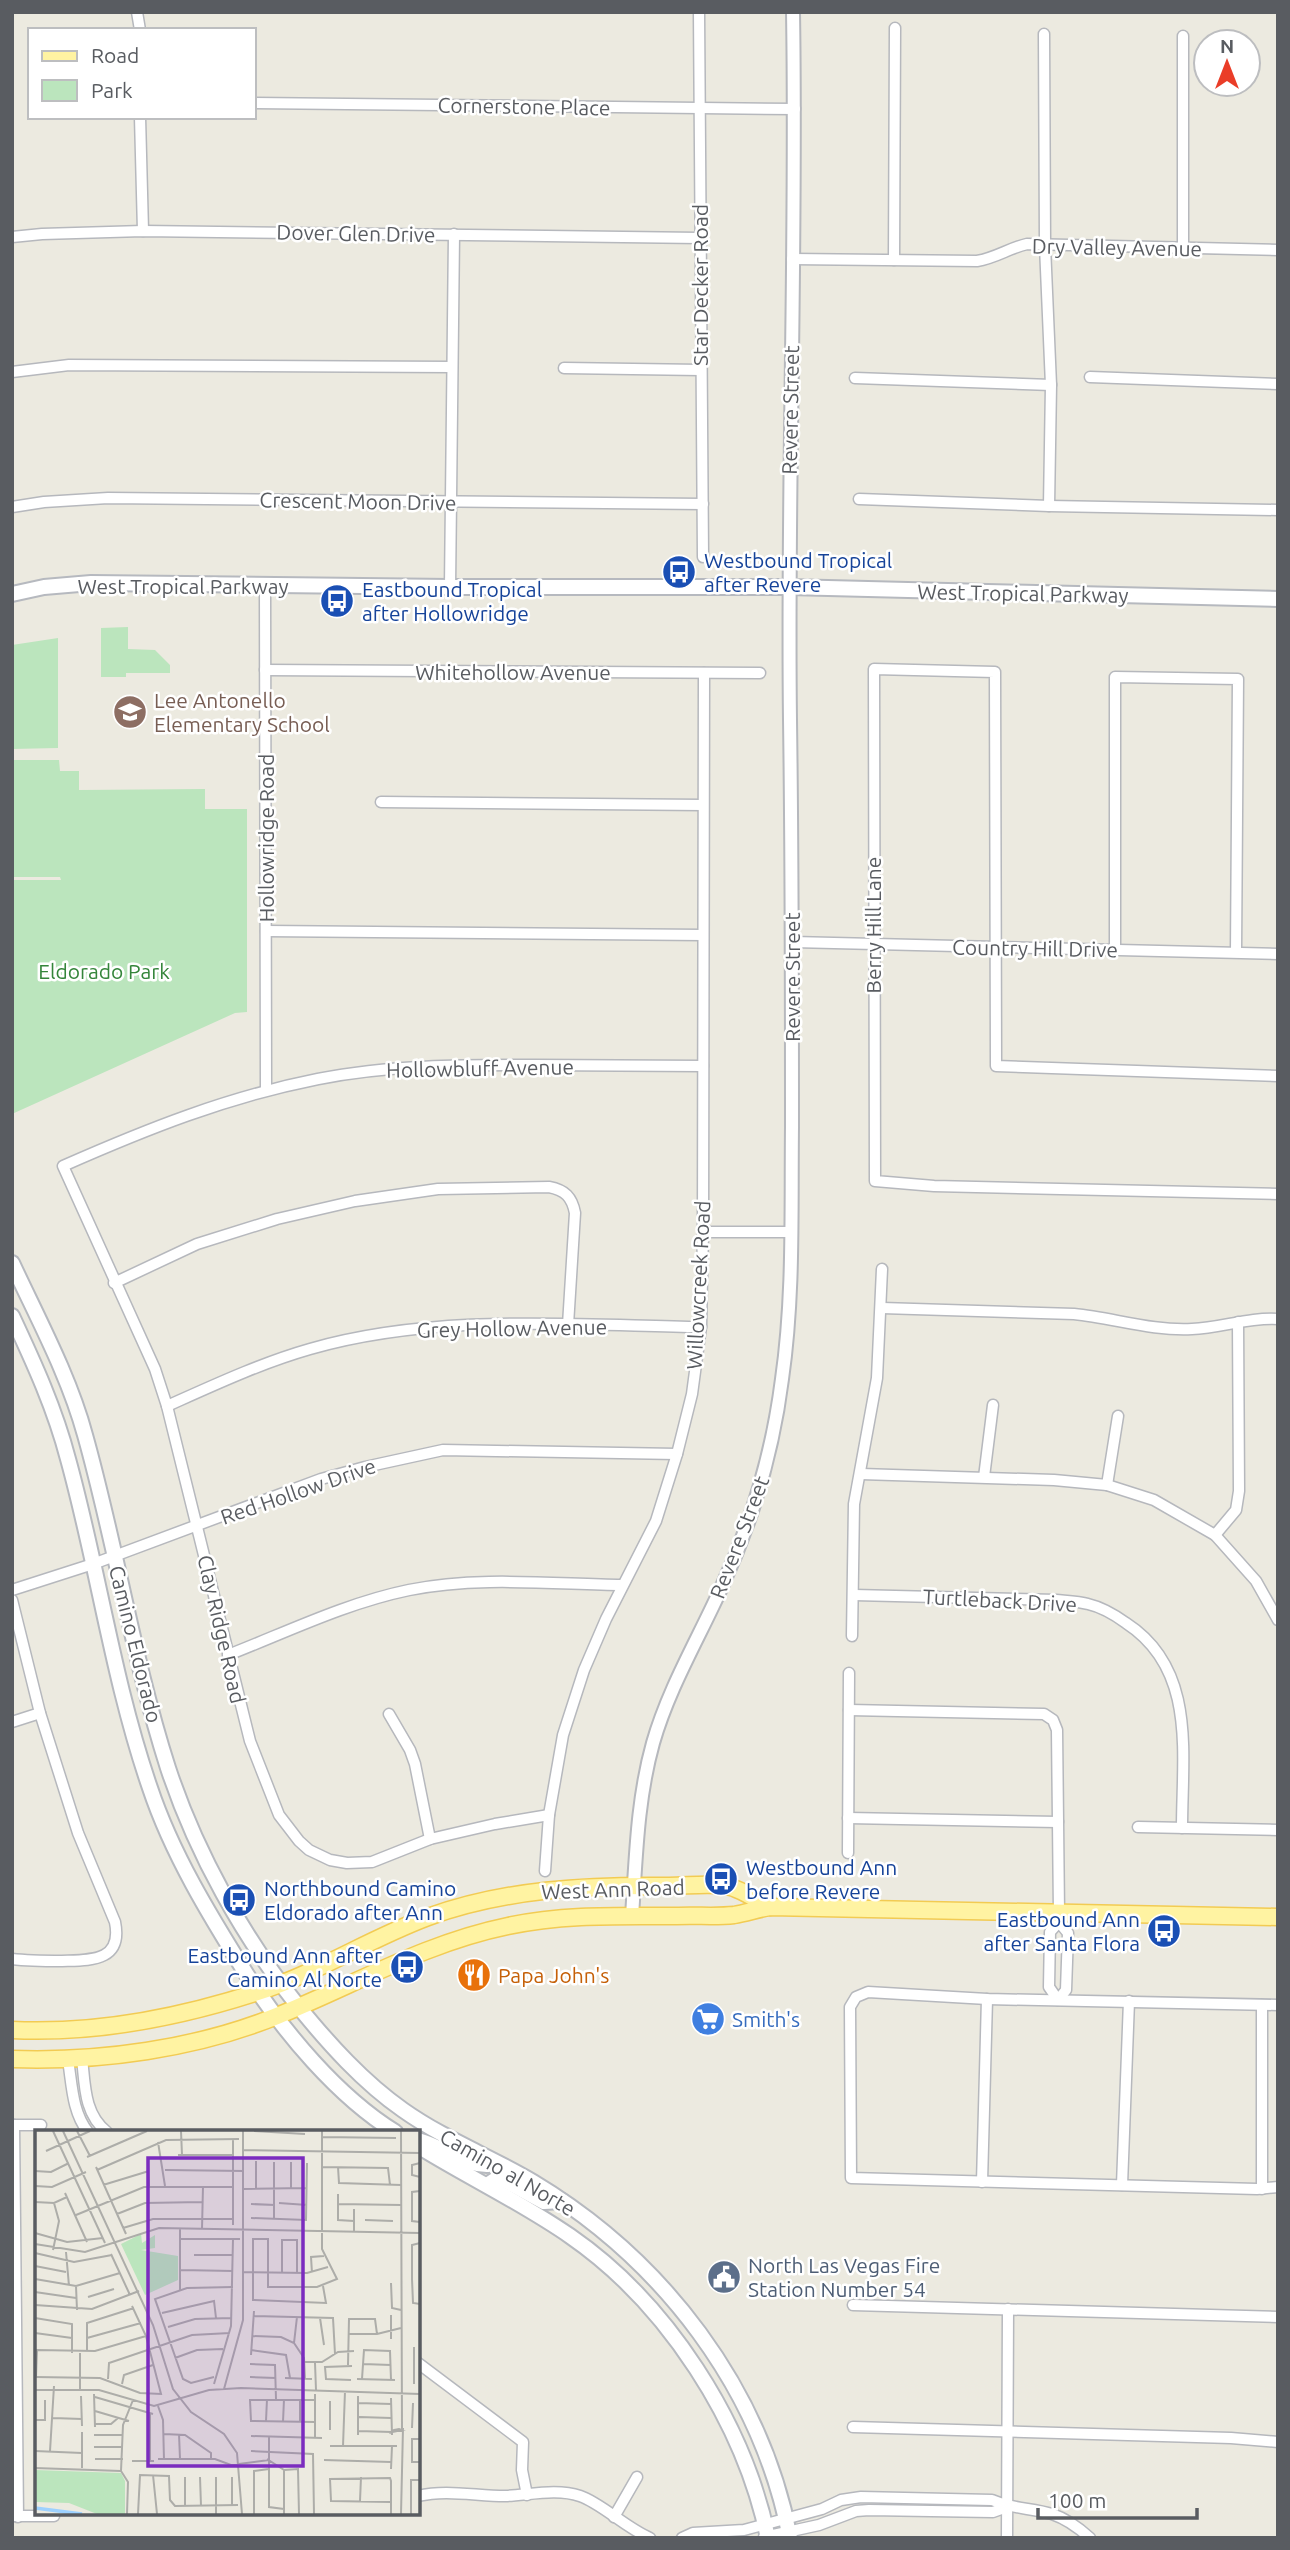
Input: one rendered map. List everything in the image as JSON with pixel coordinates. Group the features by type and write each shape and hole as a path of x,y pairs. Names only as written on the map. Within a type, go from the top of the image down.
{"main road":[{"name":"West Tropical Parkway","path":"12,594 44,587 90,583 788,587 1278,599"},
{"name":"Camino Eldorado","path":"12,1263 71,1393 85,1434 158,1735 181,1801 219,1884 254,1943 299,2007"},
{"name":"Camino Eldorado","path":"12,1316 46,1388 77,1490 127,1709 150,1790 168,1833 209,1914 258,1992"},
{"name":"West Ann Road","path":"12,2030 75,2030 131,2023 208,2007 282,1984 429,1917 500,1898 562,1888 728,1886 770,1906"},
{"name":"West Ann Road","path":"12,2059 75,2059 181,2043 275,2017 408,1957 465,1936 544,1919 733,1915 770,1906 1059,1917 1278,1917"},
{"path":"258,1992 275,2017 344,2091 392,2130"},
{"name":"Camino al Norte","path":"299,2007 346,2061 404,2111 562,2201 618,2243 667,2292 719,2362 752,2421 779,2493 788,2529"},
{"path":"420,2140 433,2143 466,2161 486,2166 497,2163"},
{"name":"Camino al Norte","path":"420,2147 541,2217 601,2259 663,2323 688,2357 719,2408 754,2487 765,2534"},
{"path":"487,2185 496,2179 502,2179 544,2202 562,2201"}],"street":[{"name":"Star Decker Road","path":"699,12 703,557"},
{"name":"Revere Street","path":"632,1916 639,1810 653,1742 680,1674 730,1567 757,1496 767,1461 782,1383 786,1345 791,1232 793,942 788,587 795,109 793,12"},
{"path":"894,260 895,28"},
{"path":"1044,34 1045,246 1051,385 1049,506"},
{"path":"1182,36 1182,249"},
{"name":"Cornerstone Place","path":"256,103 795,109"},
{"path":"140,119 143,231"},
{"name":"Dover Glen Drive","path":"12,237 143,231 700,238"},
{"path":"450,587 454,234"},
{"name":"Dry Valley Avenue","path":"792,259 977,261 996,258 1012,247 1027,244 1278,250"},
{"path":"12,372 69,365 452,367"},
{"path":"564,368 701,370"},
{"path":"1090,377 1278,384"},
{"path":"855,378 1051,385"},
{"name":"Crescent Moon Drive","path":"12,507 108,498 703,504"},
{"path":"859,499 1278,510"},
{"name":"Hollowridge Road","path":"265,586 266,1090"},
{"name":"Berry Hill Lane","path":"995,947 995,672 874,669 875,1181 934,1186 1278,1194"},
{"name":"Whitehollow Avenue","path":"265,670 760,673"},
{"name":"Willowcreek Road","path":"545,1871 549,1815 564,1735 584,1670 622,1585 656,1521 692,1394 701,1327 704,673"},
{"path":"1115,949 1115,677 1238,679 1236,952"},
{"path":"381,802 704,805"},
{"path":"266,931 703,936"},
{"name":"Country Hill Drive","path":"793,942 1278,954"},
{"path":"995,947 996,1066 1278,1076"},
{"name":"Hollowbluff Avenue","path":"63,1166 157,1125 266,1090 370,1071 446,1065 703,1066"},
{"name":"Clay Ridge Road","path":"63,1166 155,1369 198,1526 250,1741 279,1815 299,1841 324,1858 356,1864 382,1860 430,1839 549,1815"},
{"path":"114,1283 197,1244 276,1219 355,1201 438,1189 549,1187 559,1189 568,1196 575,1213 568,1325"},
{"path":"703,1232 791,1232"},
{"path":"852,1636 854,1504 877,1378 882,1269"},
{"path":"882,1308 1074,1314 1155,1329 1194,1329 1278,1319"},
{"path":"1215,1535 1236,1510 1239,1491 1238,1322"},
{"name":"Grey Hollow Avenue","path":"167,1406 247,1370 311,1349 388,1332 455,1325 701,1327"},
{"path":"984,1477 993,1405"},
{"path":"1107,1485 1118,1416"},
{"name":"Red Hollow Drive","path":"12,1590 113,1557 321,1479 365,1466 443,1450 677,1454"},
{"path":"860,1474 1054,1480 1107,1485 1154,1500 1215,1535 1256,1581 1278,1620"},
{"path":"228,1655 356,1604 409,1590 463,1583 622,1585"},
{"name":"Turtleback Drive","path":"854,1595 1056,1600 1088,1604 1114,1615 1142,1633 1166,1662 1177,1692 1181,1716 1182,1828"},
{"path":"12,1600 40,1713 78,1833 115,1922 117,1934 114,1946 106,1955 94,1960 12,1959"},
{"path":"848,1853 849,1673"},
{"path":"849,1710 1044,1714 1053,1720 1057,1730 1059,1917 1068,1933 1066,1990 1058,2000"},
{"path":"12,1722 40,1713"},
{"path":"389,1714 415,1763 430,1839"},
{"path":"848,1818 1058,1822"},
{"path":"1138,1827 1278,1830"},
{"path":"1058,2000 1049,1987 1050,1932 1059,1917"},
{"path":"1278,2006 987,1999 868,1992 856,1997 850,2007 851,2178 1262,2189 1278,2187"},
{"path":"982,2182 987,1999"},
{"path":"1122,2185 1129,2001"},
{"path":"1262,2005 1262,2189"},
{"path":"75,2059 76,2108 87,2130"},
{"path":"75,2059 90,2109 97,2123 105,2130"},
{"path":"41,2125 13,2125 15,2516 54,2516"},
{"path":"853,2305 1278,2317"},
{"path":"1007,2309 1007,2538"},
{"path":"420,2365 523,2442 522,2470 527,2495"},
{"path":"853,2427 1231,2438 1278,2442"},
{"path":"614,2517 637,2477"},
{"path":"420,2496 430,2493 559,2493 581,2496 635,2532 650,2538"},
{"path":"788,2529 841,2500 874,2496 992,2500 1007,2507 1053,2514 1075,2525 1090,2538"},
{"path":"682,2538 693,2533 744,2530 765,2534 834,2521 856,2511 993,2512 1007,2507"}],"green space":[{"path":"128,627 128,649 155,650 170,665 170,673 126,673 126,677 101,677 101,628"},
{"path":"58,638 58,748 12,749 12,645"},
{"name":"Eldorado Park","path":"12,760 59,760 60,771 79,771 79,790 205,789 205,809 247,809 247,1012 235,1013 12,1114 12,880 61,880 60,877 12,877"}],"place":[{"name":"Westbound Tropical after Revere","path":"679,572"},
{"name":"Eastbound Tropical after Hollowridge","path":"337,601"},
{"name":"Lee Antonello Elementary School","path":"130,712"},
{"name":"Westbound Ann before Revere","path":"721,1879"},
{"name":"Northbound Camino Eldorado after Ann","path":"239,1900"},
{"name":"Eastbound Ann after Santa Flora","path":"1164,1931"},
{"name":"Eastbound Ann after Camino Al Norte","path":"407,1967"},
{"name":"Papa John's","path":"474,1975"},
{"name":"Smith's","path":"708,2019"},
{"name":"North Las Vegas Fire Station Number 54","path":"724,2277"}]}
